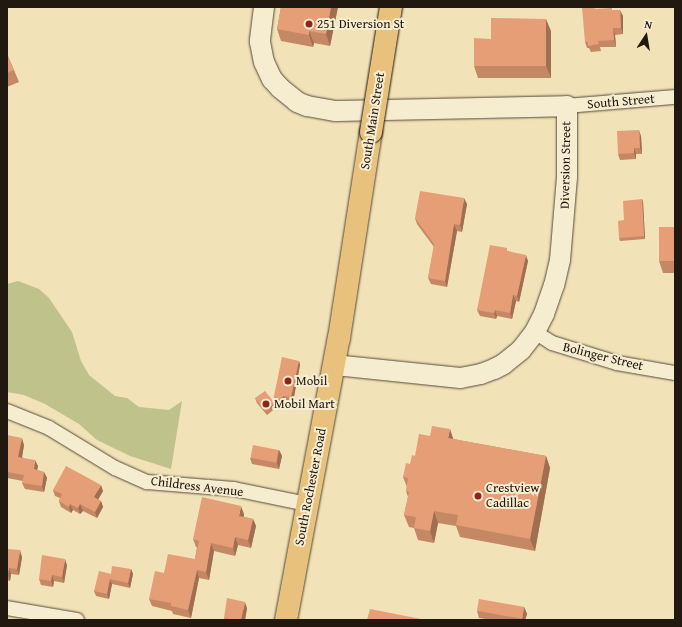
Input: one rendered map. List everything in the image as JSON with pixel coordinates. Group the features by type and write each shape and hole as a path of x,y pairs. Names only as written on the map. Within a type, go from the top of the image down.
{"main road":[{"name":"South Main Street","path":"354,235 391,7"},
{"name":"South Rochester Road","path":"286,620 334,365 354,235"}],"street":[{"name":"Diversion Street","path":"264,7 260,42 264,62 272,79 280,88 297,102 307,106 317,109 336,111 567,106 567,177 560,260 551,298 534,332 521,350 504,364 481,374 460,378 334,365"},
{"name":"South Street","path":"567,106 675,97"},
{"name":"Bolinger Street","path":"534,332 552,343 610,361 675,373"},
{"name":"Childress Avenue","path":"7,412 49,428 115,468 148,482 234,489 307,504"},
{"path":"7,608 77,620"}],"green space":[{"path":"18,281 39,289 49,298 72,332 81,361 89,375 115,396 127,398 139,407 169,410 182,401 171,469 130,456 97,440 79,424 45,404 24,395 7,392 7,284"}],"building":[{"path":"281,7 331,7 326,34 309,31 309,35 277,29"},
{"path":"582,7 593,7 593,9 612,8 612,10 620,10 621,28 613,28 614,40 598,41 599,44 588,46 588,42 585,42"},
{"path":"491,18 546,19 546,66 474,66 474,38 491,39"},
{"path":"7,54 14,70 7,73"},
{"path":"639,130 640,148 634,148 634,153 618,154 617,131"},
{"path":"420,191 464,198 460,225 454,224 445,281 428,278 434,244 415,218"},
{"path":"642,199 644,236 619,238 618,221 624,220 623,201"},
{"path":"659,227 675,227 675,261 659,261"},
{"path":"490,245 507,248 507,251 526,255 517,296 513,295 510,313 495,310 494,313 477,310"},
{"path":"282,357 299,361 291,397 284,396 265,411 255,398 265,391 273,401"},
{"name":"Crestview Cadillac","path":"432,426 450,429 448,438 546,456 530,539 456,525 458,515 434,511 430,531 414,528 416,517 404,515 409,492 406,491 408,478 403,477 406,463 410,464 412,455 415,456 419,434 430,436"},
{"path":"7,435 22,438 18,457 35,460 34,469 44,472 42,486 22,483 24,475 7,472"},
{"path":"253,445 279,450 276,463 251,458"},
{"path":"66,466 101,485 94,497 101,501 95,512 80,504 78,508 70,504 69,507 59,501 62,494 53,490"},
{"path":"202,497 241,506 239,516 253,519 248,540 235,537 233,548 211,543 206,572 197,570 188,610 171,606 171,603 149,599 155,571 164,573 168,554 195,559 199,541 193,539"},
{"path":"7,549 20,550 17,569 9,568 8,574 7,574"},
{"path":"42,555 65,559 62,577 52,575 51,581 39,579"},
{"path":"112,566 131,569 128,583 110,579 107,594 94,591 99,571 111,574"},
{"path":"227,598 245,602 241,620 224,618"},
{"path":"479,599 524,607 522,619 477,611"},
{"path":"370,609 426,620 367,620"}],"place":[{"name":"251 Diversion St","path":"309,24"},
{"name":"Mobil","path":"288,381"},
{"name":"Mobil Mart","path":"266,404"},
{"name":"Crestview Cadillac","path":"478,496"}]}
